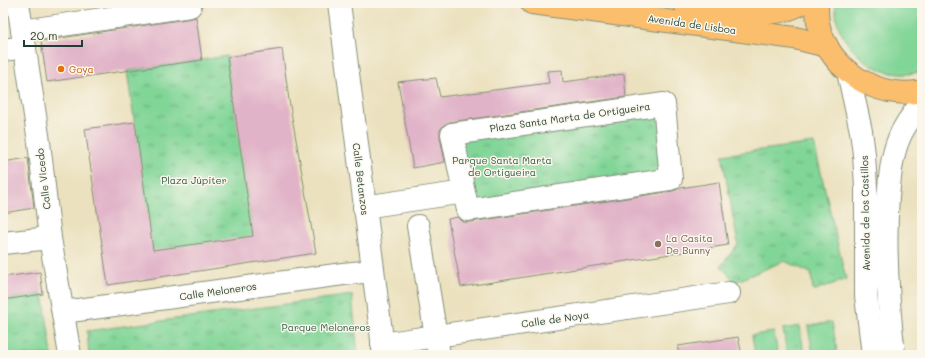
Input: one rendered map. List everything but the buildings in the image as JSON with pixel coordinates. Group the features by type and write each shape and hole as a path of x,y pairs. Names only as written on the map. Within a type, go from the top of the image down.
{"main road":[{"name":"Avenida de Lisboa","path":"532,3 796,38 827,46"},
{"name":"Avenida de Lisboa","path":"684,3 730,11 765,13 784,10 802,3"},
{"path":"816,3 818,26 827,46 835,59 848,72 864,82 879,88 896,92 922,91"}],"street":[{"name":"Calle Vicedo","path":"18,3 39,142 50,238 70,355"},
{"name":"Calle Betanzos","path":"339,3 383,349"},
{"path":"3,50 24,39 190,6"},
{"name":"Avenida de los Castillos","path":"848,72 861,131 864,154 866,187 866,296 873,355"},
{"name":"Avenida de los Castillos","path":"894,355 887,275 886,220 892,160 898,140 906,124 922,102"},
{"name":"Plaza Santa Marta de Ortigueira","path":"664,104 671,179 468,210 464,192 452,134 664,104"},
{"path":"364,207 464,192"},
{"path":"418,226 437,346"},
{"path":"3,243 50,238"},
{"name":"Calle Meloneros","path":"63,312 373,271"},
{"name":"Calle de Noya","path":"383,349 437,346 728,293"}],"green space":[{"path":"835,3 922,3 922,71 909,74 897,74 884,71 873,66 862,58 845,39 839,28"},
{"name":"Plaza Júpiter","path":"227,56 255,246 154,260 127,71"},
{"name":"Parque Santa Marta de Ortigueira","path":"665,103 672,179 467,211 452,133"},
{"path":"814,143 846,279 813,291 811,273 784,261 735,282 721,266 738,244 722,155"},
{"path":"43,294 52,355 3,355 3,300"},
{"name":"Parque Meloneros","path":"352,295 358,355 89,355 87,331"},
{"path":"832,322 837,351 813,355 808,326"},
{"path":"800,326 804,355 787,355 783,329"},
{"path":"774,332 778,355 755,355 752,335"}],"place":[{"name":"Goya","path":"61,69"},
{"name":"La Casita De Bunny","path":"658,244"}]}
